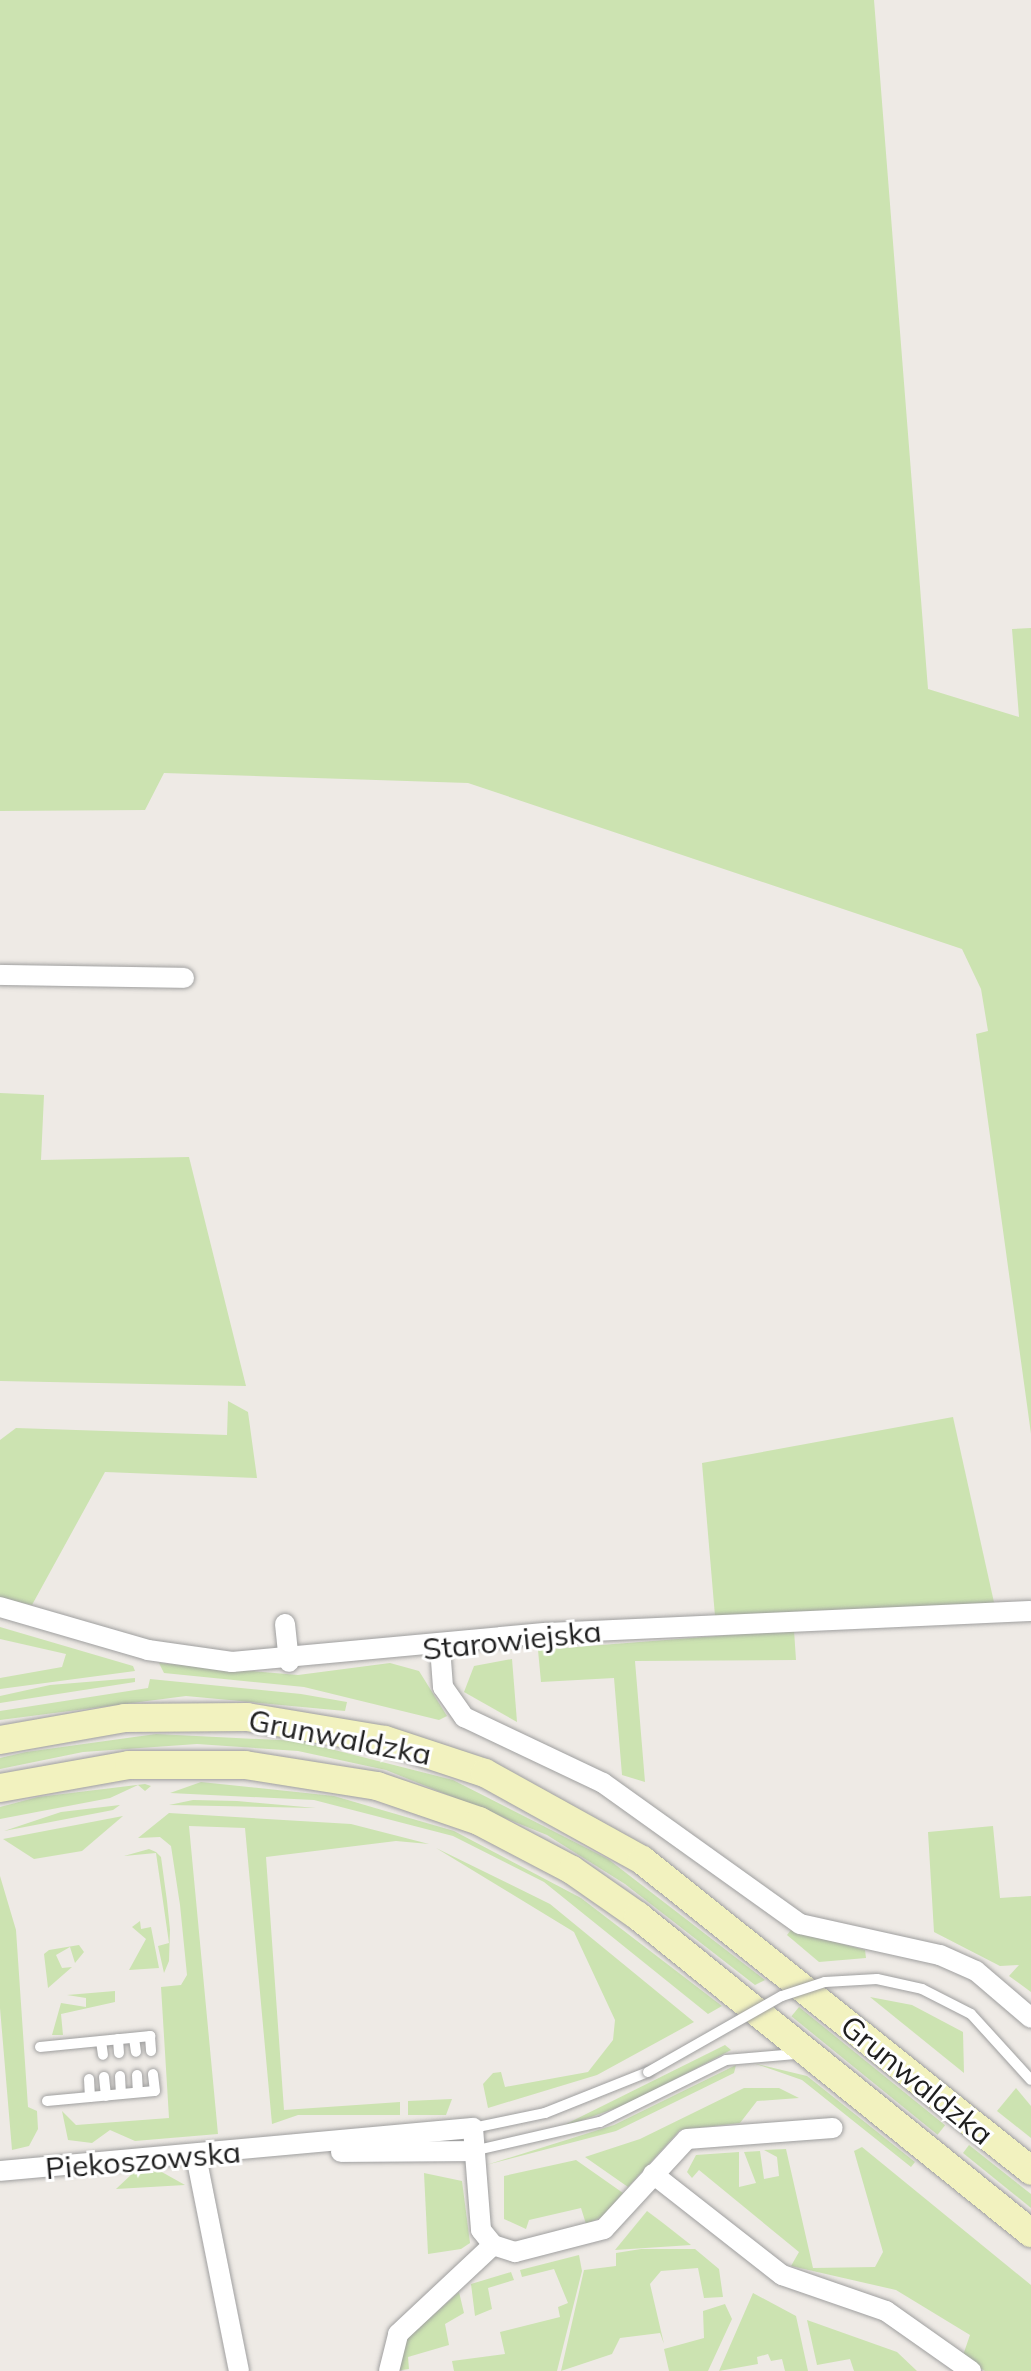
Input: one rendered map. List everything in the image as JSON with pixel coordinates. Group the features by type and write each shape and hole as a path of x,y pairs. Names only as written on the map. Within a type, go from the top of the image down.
{"main road":[{"name":"Grunwaldzka","path":"0,1740 125,1718 247,1717 385,1740 485,1773 642,1860 1031,2171"},
{"name":"Grunwaldzka","path":"0,1788 101,1768 202,1762 313,1773 427,1801 504,1832 606,1892 813,2055 1031,2233"}],"street":[{"path":"0,975 184,978"},
{"name":"Starowiejska","path":"0,1607 158,1653 289,1662 547,1633 1031,1611"},
{"path":"285,1624 289,1662"},
{"name":"Grunwaldzka","path":"440,1647 443,1687 464,1717 603,1783 793,1920 967,1967 1031,2018"},
{"path":"473,2128 480,2225 493,2245 515,2252 596,2233 687,2139 833,2128"},
{"name":"Piekoszowska","path":"0,2171 285,2149 473,2128"},
{"name":"Piekoszowska","path":"285,2149 473,2151"},
{"path":"196,2156 239,2371"},
{"path":"653,2174 782,2275 886,2311 971,2371"},
{"path":"389,2371 395,2338 493,2245"}],"lane":[{"name":"Grunwaldzka","path":"473,2128 545,2113 648,2072 782,1996 825,1982 877,1979 922,1989 971,2014 1031,2080"},
{"path":"40,2047 150,2036 151,2051"},
{"path":"134,2038 136,2052"},
{"path":"118,2039 119,2053"},
{"path":"101,2041 103,2055"},
{"path":"86,2042 88,2056"},
{"name":"Grunwaldzka","path":"473,2151 600,2122 734,2058 813,2055"},
{"path":"47,2101 155,2091 153,2074"},
{"path":"137,2075 138,2092"},
{"path":"120,2076 121,2094"},
{"path":"104,2077 106,2096"},
{"path":"89,2079 90,2097"}],"green space":[{"path":"0,0 874,0 928,689 1019,717 1012,629 1031,628 1031,1434 976,1034 988,1031 981,989 962,949 468,783 164,773 145,810 0,811"},
{"path":"0,1093 44,1095 41,1160 189,1157 246,1386 0,1381"},
{"path":"228,1401 248,1412 257,1478 105,1472 32,1605 0,1598 0,1440 16,1428 227,1435"},
{"path":"953,1417 995,1607 715,1616 702,1463"},
{"path":"0,1627 133,1666 135,1671 0,1689 0,1678 62,1667 66,1654 0,1639"},
{"path":"794,1630 796,1660 635,1661 645,1782 622,1775 614,1678 541,1682 538,1650"},
{"path":"512,1659 517,1722 464,1692 474,1666"},
{"path":"159,1663 298,1675 390,1663 419,1671 447,1716 439,1720 304,1687 164,1673"},
{"path":"135,1678 135,1682 0,1703 0,1696 50,1685"},
{"path":"150,1679 301,1694 347,1702 345,1711 186,1696 0,1720 0,1711 148,1688"},
{"path":"156,1734 299,1741 453,1780 608,1859 765,1980 755,1985 625,1884 547,1835 386,1770 298,1751 197,1744 83,1752 0,1769 0,1758 26,1752"},
{"path":"201,1782 334,1796 454,1831 581,1898 722,2006 708,2014 544,1882 453,1836 314,1800 170,1793"},
{"path":"145,1784 151,1786 145,1791 138,1785 110,1798 0,1819 0,1807 38,1797"},
{"path":"193,1800 237,1801 316,1808 169,1805"},
{"path":"120,1805 113,1810 4,1831 61,1812"},
{"path":"169,1813 351,1824 429,1844 396,1841 266,1857 284,2110 400,2102 400,2115 298,2115 272,2124 245,1828 189,1826 218,2134 135,2141 110,2130 92,2143 68,2140 62,2111 76,2125 169,2118 161,1987 181,1985 187,1975 180,1905 171,1846 160,1837 138,1838"},
{"path":"123,1816 82,1851 34,1859 3,1839"},
{"path":"993,1826 1000,1898 1031,1896 1031,1992 1009,1976 1019,1965 1000,1966 934,1932 928,1832"},
{"path":"436,1848 550,1904 694,2022 597,2075 488,2108 483,2084 493,2073 501,2072 505,2087 588,2072 613,2040 615,2020 574,1932"},
{"path":"149,1849 156,1852 161,1857 167,1901 170,1930 169,1961 164,1973 158,1946 169,1943 156,1853 124,1856"},
{"path":"0,1876 16,1930 28,2107 37,2111 38,2129 29,2146 12,2150 0,2008"},
{"path":"140,1921 141,1929 151,1927 159,1968 129,1970 146,1939 132,1927"},
{"path":"791,1930 865,1950 866,1958 819,1962 787,1935"},
{"path":"79,1945 84,1952 75,1963 70,1947 56,1955 62,1968 72,1967 48,1988 44,1954 49,1950"},
{"path":"115,1991 115,2002 61,2014 63,2035 52,2035 61,2003 86,2007 86,1998 67,1995"},
{"path":"870,1997 912,2005 963,2032 964,2073"},
{"path":"799,2007 945,2125 938,2135 791,2016"},
{"path":"725,2045 731,2050 630,2103 552,2131"},
{"path":"753,2063 807,2076 915,2162 911,2167 802,2080"},
{"path":"736,2065 734,2073 616,2131 486,2165 614,2125"},
{"path":"744,2088 779,2088 799,2098 757,2101 740,2123 680,2130 628,2187 585,2157 640,2139"},
{"path":"1016,2088 1031,2106 1031,2138 997,2111"},
{"path":"452,2099 446,2115 408,2115 408,2101"},
{"path":"969,2145 1031,2194 1031,2208 963,2153"},
{"path":"862,2147 1031,2285 1031,2371 985,2371 962,2358 970,2335 896,2290 791,2266 799,2252 699,2170 692,2178 687,2172 696,2155 739,2152 739,2187 756,2183 744,2152 760,2151 764,2179 779,2176 777,2157 764,2150 786,2149 813,2268 875,2267 883,2252 854,2151"},
{"path":"576,2160 623,2193 602,2217 586,2224 581,2208 529,2220 526,2229 504,2219 504,2176"},
{"path":"160,2171 185,2185 116,2189 133,2173"},
{"path":"424,2173 462,2181 470,2243 461,2249 428,2254"},
{"path":"647,2211 663,2223 691,2245 615,2250"},
{"path":"641,2249 695,2249 719,2269 723,2297 704,2298 698,2268 661,2271 650,2284 664,2344 660,2333 620,2338 612,2354 561,2371 584,2270 616,2266 616,2253"},
{"path":"579,2255 582,2271 557,2371 454,2371 452,2361 505,2354 500,2332 560,2317 558,2307 568,2303 554,2269 522,2277 520,2270"},
{"path":"511,2272 514,2280 488,2288 492,2309 475,2316 471,2284"},
{"path":"459,2292 464,2313 445,2324 449,2345 408,2357 409,2369 395,2371 402,2343"},
{"path":"753,2293 796,2316 808,2371 785,2371 782,2359 771,2361 768,2354 757,2357 758,2364 719,2371"},
{"path":"725,2304 732,2319 708,2371 669,2371 664,2349 704,2338 703,2311"},
{"path":"807,2320 897,2352 917,2371 854,2371 850,2359 817,2365"}]}
